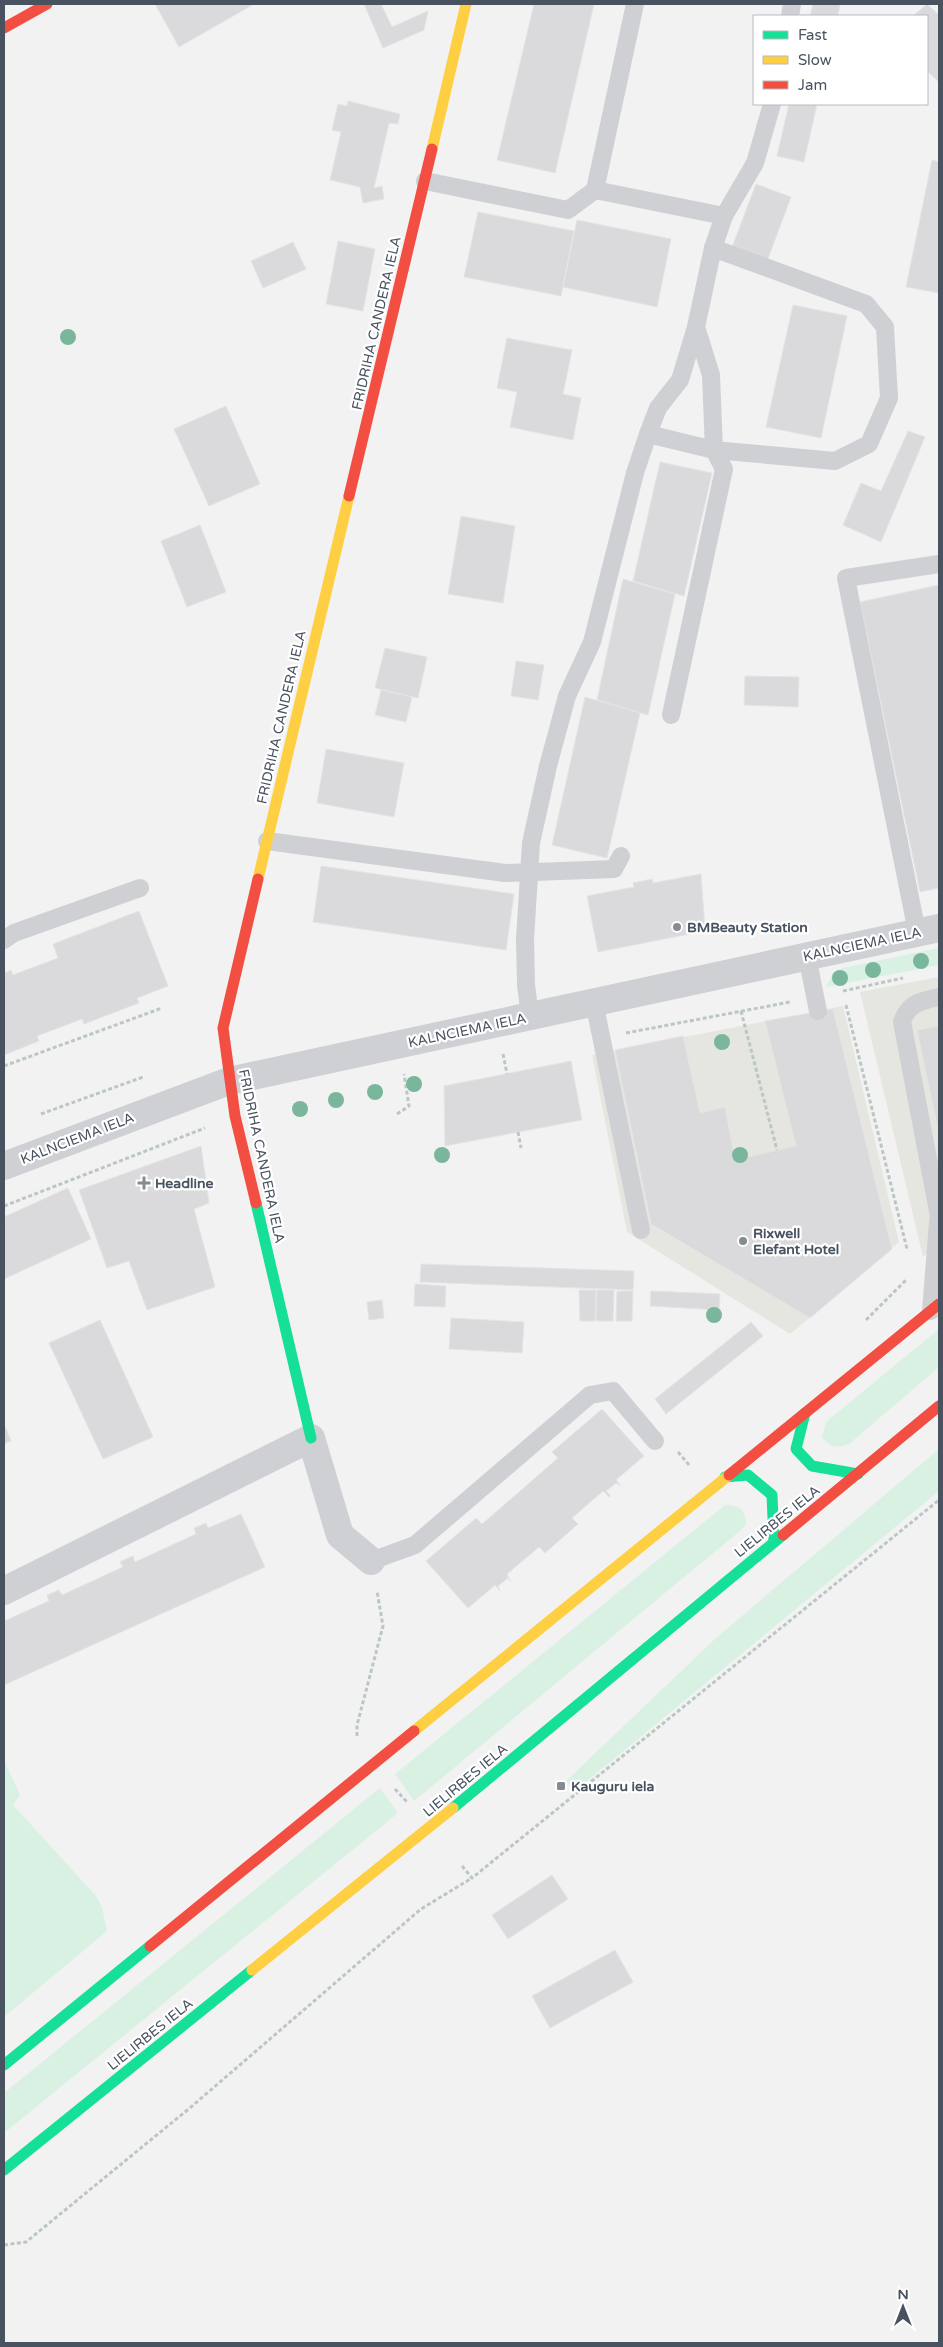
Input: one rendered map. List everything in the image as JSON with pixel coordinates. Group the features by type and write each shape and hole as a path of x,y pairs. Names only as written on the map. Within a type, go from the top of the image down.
{"main road":[{"path":"4,28 48,4"},
{"name":"FRIDRIHA CANDERA IELA","path":"312,1438 235,1116 223,1028 466,4"},
{"path":"4,2066 725,1477 935,1308"},
{"name":"LIELIRBES IELA","path":"4,2170 422,1834 939,1406"},
{"path":"805,1413 796,1449 812,1466 858,1474"},
{"path":"725,1477 748,1475 772,1495 774,1542"}],"street":[{"name":"KALNCIEMA IELA","path":"4,1165 229,1081 928,930"},
{"path":"4,1591 312,1438 340,1535 372,1561"}],"lane":[{"path":"425,181 568,210 595,190 635,4"},
{"path":"530,1016 526,985 525,939 531,843 567,696 592,642 635,473 648,434 658,408 680,380 696,327 713,248 724,216 756,163 772,105"},
{"path":"595,190 724,216"},
{"path":"648,434 714,450 835,461 869,444 889,398 885,327 866,304 713,248"},
{"path":"671,715 724,469 714,450 710,374 696,327"},
{"path":"928,930 846,578 939,564"},
{"path":"267,841 505,873 614,870 621,856"},
{"path":"4,940 14,933 140,888"},
{"path":"807,956 817,1004"},
{"path":"935,1308 938,1210 902,1022 906,1011 916,1002 939,997"},
{"path":"594,1002 641,1230"},
{"path":"372,1561 415,1546 590,1395 613,1391 655,1441"}],"path":[{"path":"602,1037 741,1011 817,1004 843,991 910,977"},
{"path":"843,991 909,1256"},
{"path":"4,1066 162,1008"},
{"path":"741,1011 777,1150"},
{"path":"494,1053 503,1051 507,1074"},
{"path":"395,1075 413,1072"},
{"path":"397,1114 409,1106 404,1074"},
{"path":"4,1206 235,1116"},
{"path":"518,1132 521,1148"},
{"path":"859,1328 878,1305 936,1253"},
{"path":"679,1452 692,1468"},
{"path":"4,2245 26,2242 191,2107 421,1909 472,1878 939,1500"},
{"path":"357,1743 357,1725 383,1626 372,1561"},
{"path":"392,1785 407,1802"},
{"path":"462,1866 472,1878"}],"shaded area":[{"path":"939,977 939,1243 923,1257 860,992"},
{"path":"843,1006 899,1242 790,1334 627,1232 592,1055"}],"green space":[{"path":"939,948 939,965 826,987 833,973 842,968"},
{"path":"939,1329 939,1367 849,1444 834,1446 825,1441 822,1437 826,1422"},
{"path":"939,1449 939,1491 576,1790 566,1781 716,1638"},
{"path":"725,1505 738,1507 743,1512 746,1524 741,1530 414,1801 395,1774"},
{"path":"4,1760 20,1795 13,1805 96,1896 102,1907 107,1931 4,2017"},
{"path":"380,1788 398,1813 4,2133 4,2093"}],"building":[{"path":"155,4 254,4 179,47"},
{"path":"364,4 381,4 392,27 428,11 424,30 383,48"},
{"path":"534,4 594,4 555,173 497,160"},
{"path":"813,4 840,4 838,15 810,15"},
{"path":"927,4 939,15 939,82 928,72 928,15 914,15"},
{"path":"348,101 400,114 398,124 389,123 374,188 382,186 384,199 363,203 360,187 330,180 341,132 332,130 338,104 347,106"},
{"path":"789,105 817,105 804,162 777,156"},
{"path":"932,160 939,162 939,293 906,287"},
{"path":"756,184 791,197 766,264 731,250"},
{"path":"478,212 574,231 561,296 464,277"},
{"path":"577,220 671,239 657,307 563,287"},
{"path":"338,241 375,249 363,311 326,304"},
{"path":"293,242 306,269 263,288 251,261"},
{"path":"793,305 847,316 821,438 766,427"},
{"path":"507,338 572,350 563,394 581,398 573,440 510,427 517,392 497,388"},
{"path":"226,406 260,484 209,506 174,429"},
{"path":"908,431 925,437 881,542 843,525 861,483 881,491"},
{"path":"660,462 712,473 684,596 633,581"},
{"path":"461,516 515,526 503,603 448,594"},
{"path":"200,525 226,592 187,607 161,541"},
{"path":"623,579 675,594 648,715 597,700"},
{"path":"939,585 939,888 920,892 860,602"},
{"path":"385,648 427,657 418,698 375,688"},
{"path":"516,661 544,665 538,700 511,696"},
{"path":"745,676 799,677 798,707 744,705"},
{"path":"381,690 412,697 406,722 375,715"},
{"path":"585,697 640,713 607,858 552,845"},
{"path":"326,749 404,763 394,817 317,803"},
{"path":"321,866 514,894 506,950 313,922"},
{"path":"701,874 705,931 598,952 587,896 634,887 633,883 652,879 653,883"},
{"path":"139,911 168,986 137,998 139,1003 84,1024 82,1019 37,1036 39,1041 4,1055 4,973 11,970 13,975 58,958 53,944"},
{"path":"833,1009 892,1249 810,1318 651,1224 615,1050 683,1036 700,1113 725,1107 735,1160 796,1146 765,1021"},
{"path":"939,1026 939,1134 917,1030"},
{"path":"571,1061 582,1120 445,1146 444,1086"},
{"path":"201,1146 209,1203 194,1209 215,1287 147,1310 129,1261 107,1268 79,1190"},
{"path":"68,1188 91,1239 4,1279 4,1217"},
{"path":"421,1264 634,1271 633,1290 420,1282"},
{"path":"415,1284 446,1286 445,1307 414,1306"},
{"path":"579,1290 596,1290 595,1321 580,1321"},
{"path":"597,1290 614,1290 613,1321 596,1321"},
{"path":"617,1291 633,1291 632,1321 616,1321"},
{"path":"651,1291 720,1294 719,1310 650,1306"},
{"path":"382,1300 384,1318 369,1320 367,1302"},
{"path":"451,1318 524,1322 522,1353 449,1349"},
{"path":"100,1320 153,1437 103,1459 49,1343"},
{"path":"751,1322 763,1336 666,1414 655,1399"},
{"path":"602,1409 644,1456 616,1480 621,1486 616,1483 606,1491 610,1495 609,1497 603,1491 572,1518 578,1524 545,1553 539,1547 507,1574 511,1582 508,1578 498,1586 500,1591 495,1585 468,1608 426,1561 476,1518 482,1524 558,1458 552,1452"},
{"path":"4,1424 11,1441 4,1444"},
{"path":"241,1514 265,1567 4,1685 4,1621 49,1601 47,1595 59,1590 62,1595 123,1567 120,1562 126,1559 133,1556 135,1562 196,1534 194,1528 206,1523 208,1528"},
{"path":"552,1875 568,1899 508,1939 492,1915"},
{"path":"615,1950 633,1982 550,2028 532,1996"}],"traffic: fast":[{"path":"256,1203 311,1438"},
{"path":"805,1413 796,1449 812,1466 858,1474"},
{"path":"725,1477 748,1475 772,1495 774,1542"},
{"path":"453,1808 783,1535"},
{"path":"4,2065 150,1946"},
{"path":"4,2170 252,1970"}],"traffic: slow":[{"path":"432,149 466,4"},
{"path":"258,879 349,496"},
{"path":"414,1731 729,1475"},
{"path":"252,1970 453,1808"}],"traffic: jam":[{"path":"4,28 47,4"},
{"path":"349,496 432,149"},
{"path":"256,1203 235,1116 223,1028 258,879"},
{"path":"729,1475 939,1304"},
{"path":"783,1535 939,1406"},
{"path":"150,1946 414,1731"}],"place":[{"name":"BMBeauty Station","path":"677,927"},
{"name":"Headline","path":"144,1183"},
{"name":"Rixwell Elefant Hotel","path":"743,1241"},
{"name":"Kauguru iela","path":"561,1786"}]}
